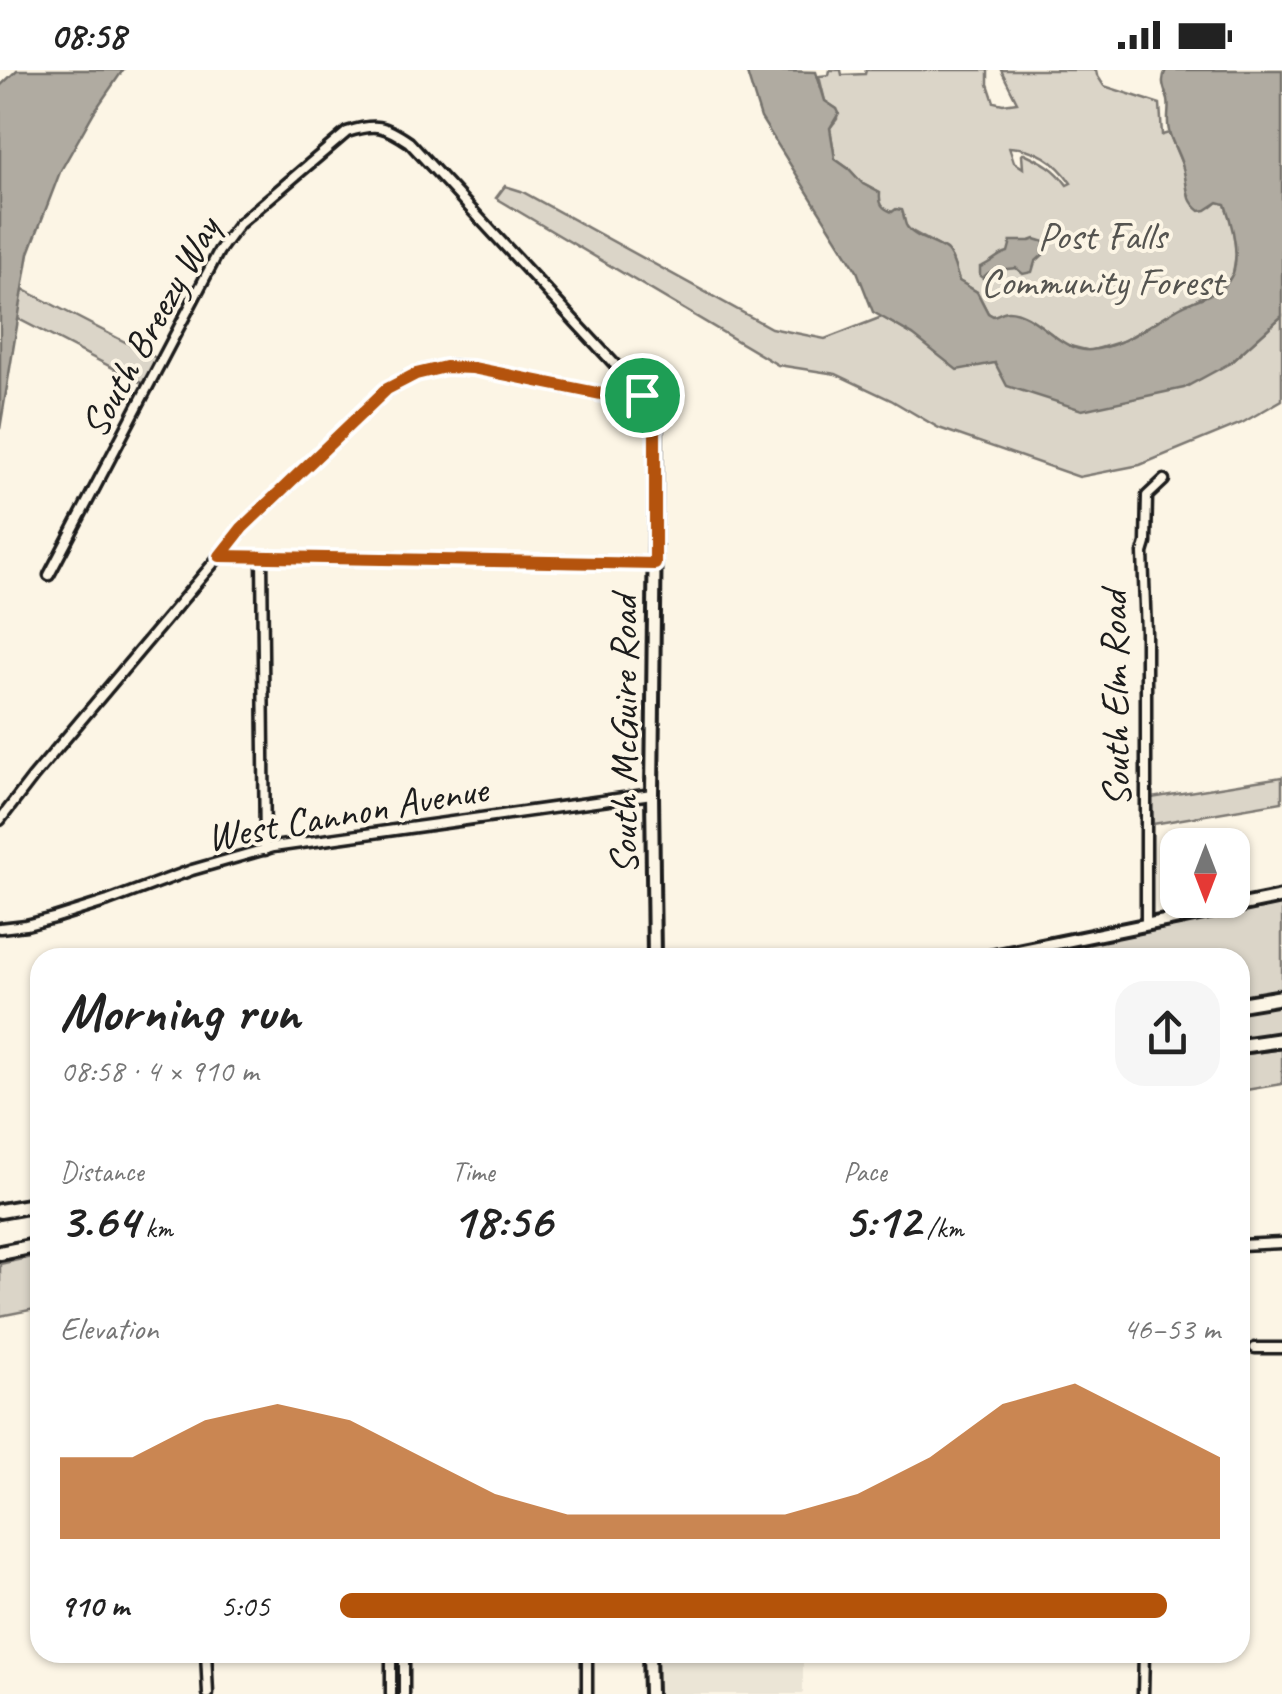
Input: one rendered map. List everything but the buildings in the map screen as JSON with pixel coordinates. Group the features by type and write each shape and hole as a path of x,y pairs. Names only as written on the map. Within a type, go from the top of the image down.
{"highway":[{"path":"1250,1002 1282,997"},
{"path":"1250,1045 1282,1040"},
{"path":"0,1211 30,1206"},
{"path":"0,1254 30,1247"}],"street":[{"name":"South Breezy Way","path":"49,575 219,251 239,224 347,132 368,126 388,128 409,142 642,395"},
{"path":"0,820 242,528 380,396 402,380 434,369 464,367 626,399 642,395"},
{"name":"South McGuire Road","path":"642,395 655,422 654,948"},
{"name":"South Elm Road","path":"1146,924 1146,633 1142,553 1146,544 1147,496 1164,480"},
{"path":"220,556 655,564"},
{"path":"262,558 264,850"},
{"name":"West Cannon Avenue","path":"0,928 54,918 192,870 264,850 652,794"},
{"path":"1031,948 1282,897"},
{"path":"1250,1245 1282,1243"},
{"path":"1255,1348 1282,1348"},
{"path":"207,1663 208,1694"},
{"path":"392,1663 392,1694"},
{"path":"404,1663 404,1694"},
{"path":"587,1694 588,1663"},
{"path":"649,1663 650,1694"},
{"path":"1144,1663 1144,1694"}],"shaded area":[{"path":"17,70 123,70 60,172 29,253 0,429 0,86"},
{"path":"746,70 816,72 825,101 839,113 830,128 835,159 863,184 880,193 886,209 902,210 913,233 947,251 959,281 977,292 988,313 1019,313 1069,345 1091,350 1127,339 1182,306 1215,292 1233,273 1235,247 1225,204 1218,202 1200,211 1189,197 1182,163 1168,127 1163,81 1166,70 1282,70 1282,316 1230,363 1184,388 1082,410 1007,386 995,363 957,370 913,335 873,312 857,271 761,118"},
{"path":"1011,241 1045,242 1046,252 1035,262 1032,272 1023,274 1016,268 980,276 980,267 1008,252"},
{"path":"658,1663 803,1663 803,1694 658,1694"}],"green space":[{"name":"Post Falls Community Forest","path":"830,70 841,70 842,75 865,74 866,70 988,70 994,102 1003,104 1017,102 1001,70 1096,70 1104,86 1160,104 1162,135 1169,133 1184,169 1189,197 1212,207 1218,202 1225,204 1233,227 1233,274 1225,285 1123,341 1090,351 1066,345 1041,326 993,316 977,292 959,281 946,250 883,209 879,193 835,159 830,128 837,119 837,109 825,101 819,76 829,75","holes":["1009,147 1045,158 1071,183 1067,185 1048,166 1024,153 1023,168 1014,162"]},
{"path":"505,186 521,191 771,328 825,339 882,317 913,335 995,362 1230,363 1282,316 1282,400 1242,423 1140,465 1079,477 939,428 836,374 778,365 496,198"},
{"path":"13,284 158,359 144,384 9,314"},
{"path":"1282,777 1282,802 1153,824 1151,798"},
{"path":"1282,903 1282,989 1250,994 1250,948 1057,948 1207,918 1250,918 1250,909"},
{"path":"1282,1005 1282,1033 1250,1038 1250,1010"},
{"path":"1282,1049 1282,1084 1250,1089 1250,1054"},
{"path":"30,1257 30,1310 0,1316 0,1264"}],"route":[{"path":"464,367 626,399 642,395 655,422 655,564 220,556 242,528 387,389 402,380 434,369 464,367"}]}
